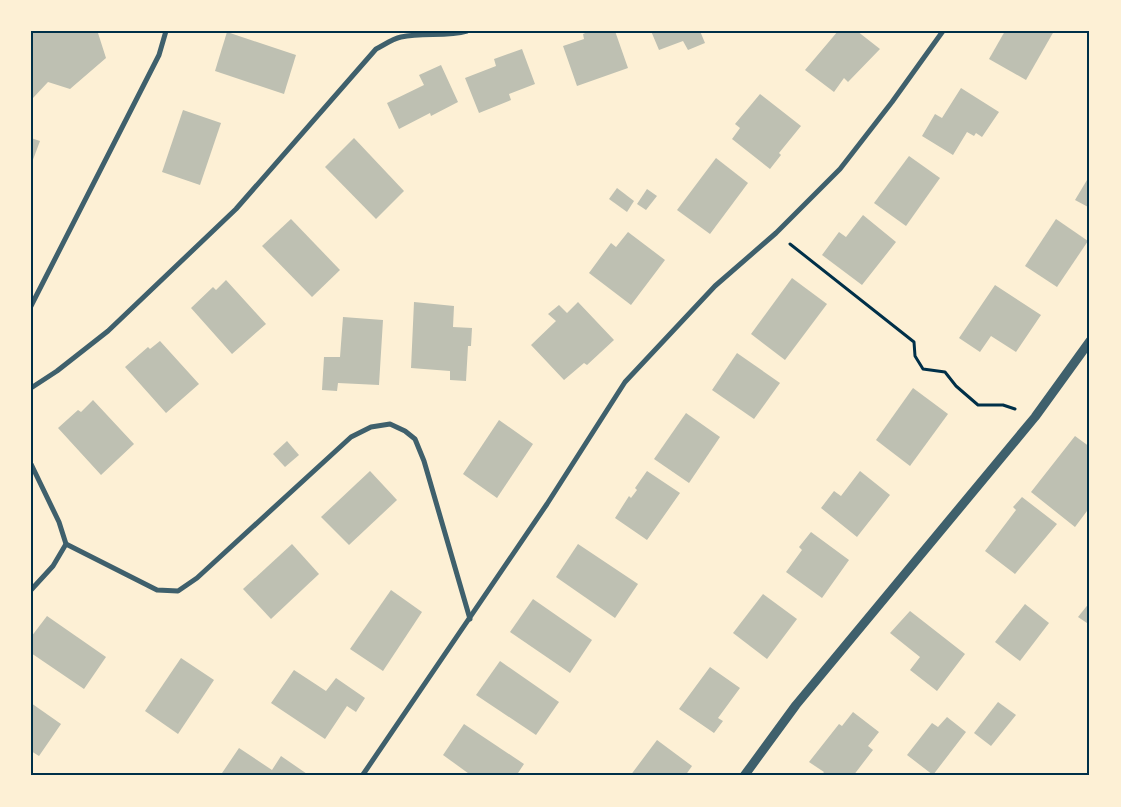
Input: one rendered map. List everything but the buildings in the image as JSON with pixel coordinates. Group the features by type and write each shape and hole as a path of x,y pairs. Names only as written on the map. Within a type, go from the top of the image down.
{"street":[{"path":"31,306 159,55 166,31"},
{"path":"31,388 57,371 108,331 236,209 376,49 400,37 467,31"},
{"path":"362,776 547,504 624,382 715,286 776,232 840,169 943,31"},
{"path":"744,776 796,705 1035,417 1090,341"},
{"path":"31,464 59,522 66,544 157,590 178,591 197,578 351,437 371,427 390,424 405,431 415,439 424,462 470,619"},
{"path":"31,590 53,566 66,544"}],"path":[{"path":"776,232 914,342 915,356 923,369 945,372 956,386 978,405 1003,404 1035,417"}]}
